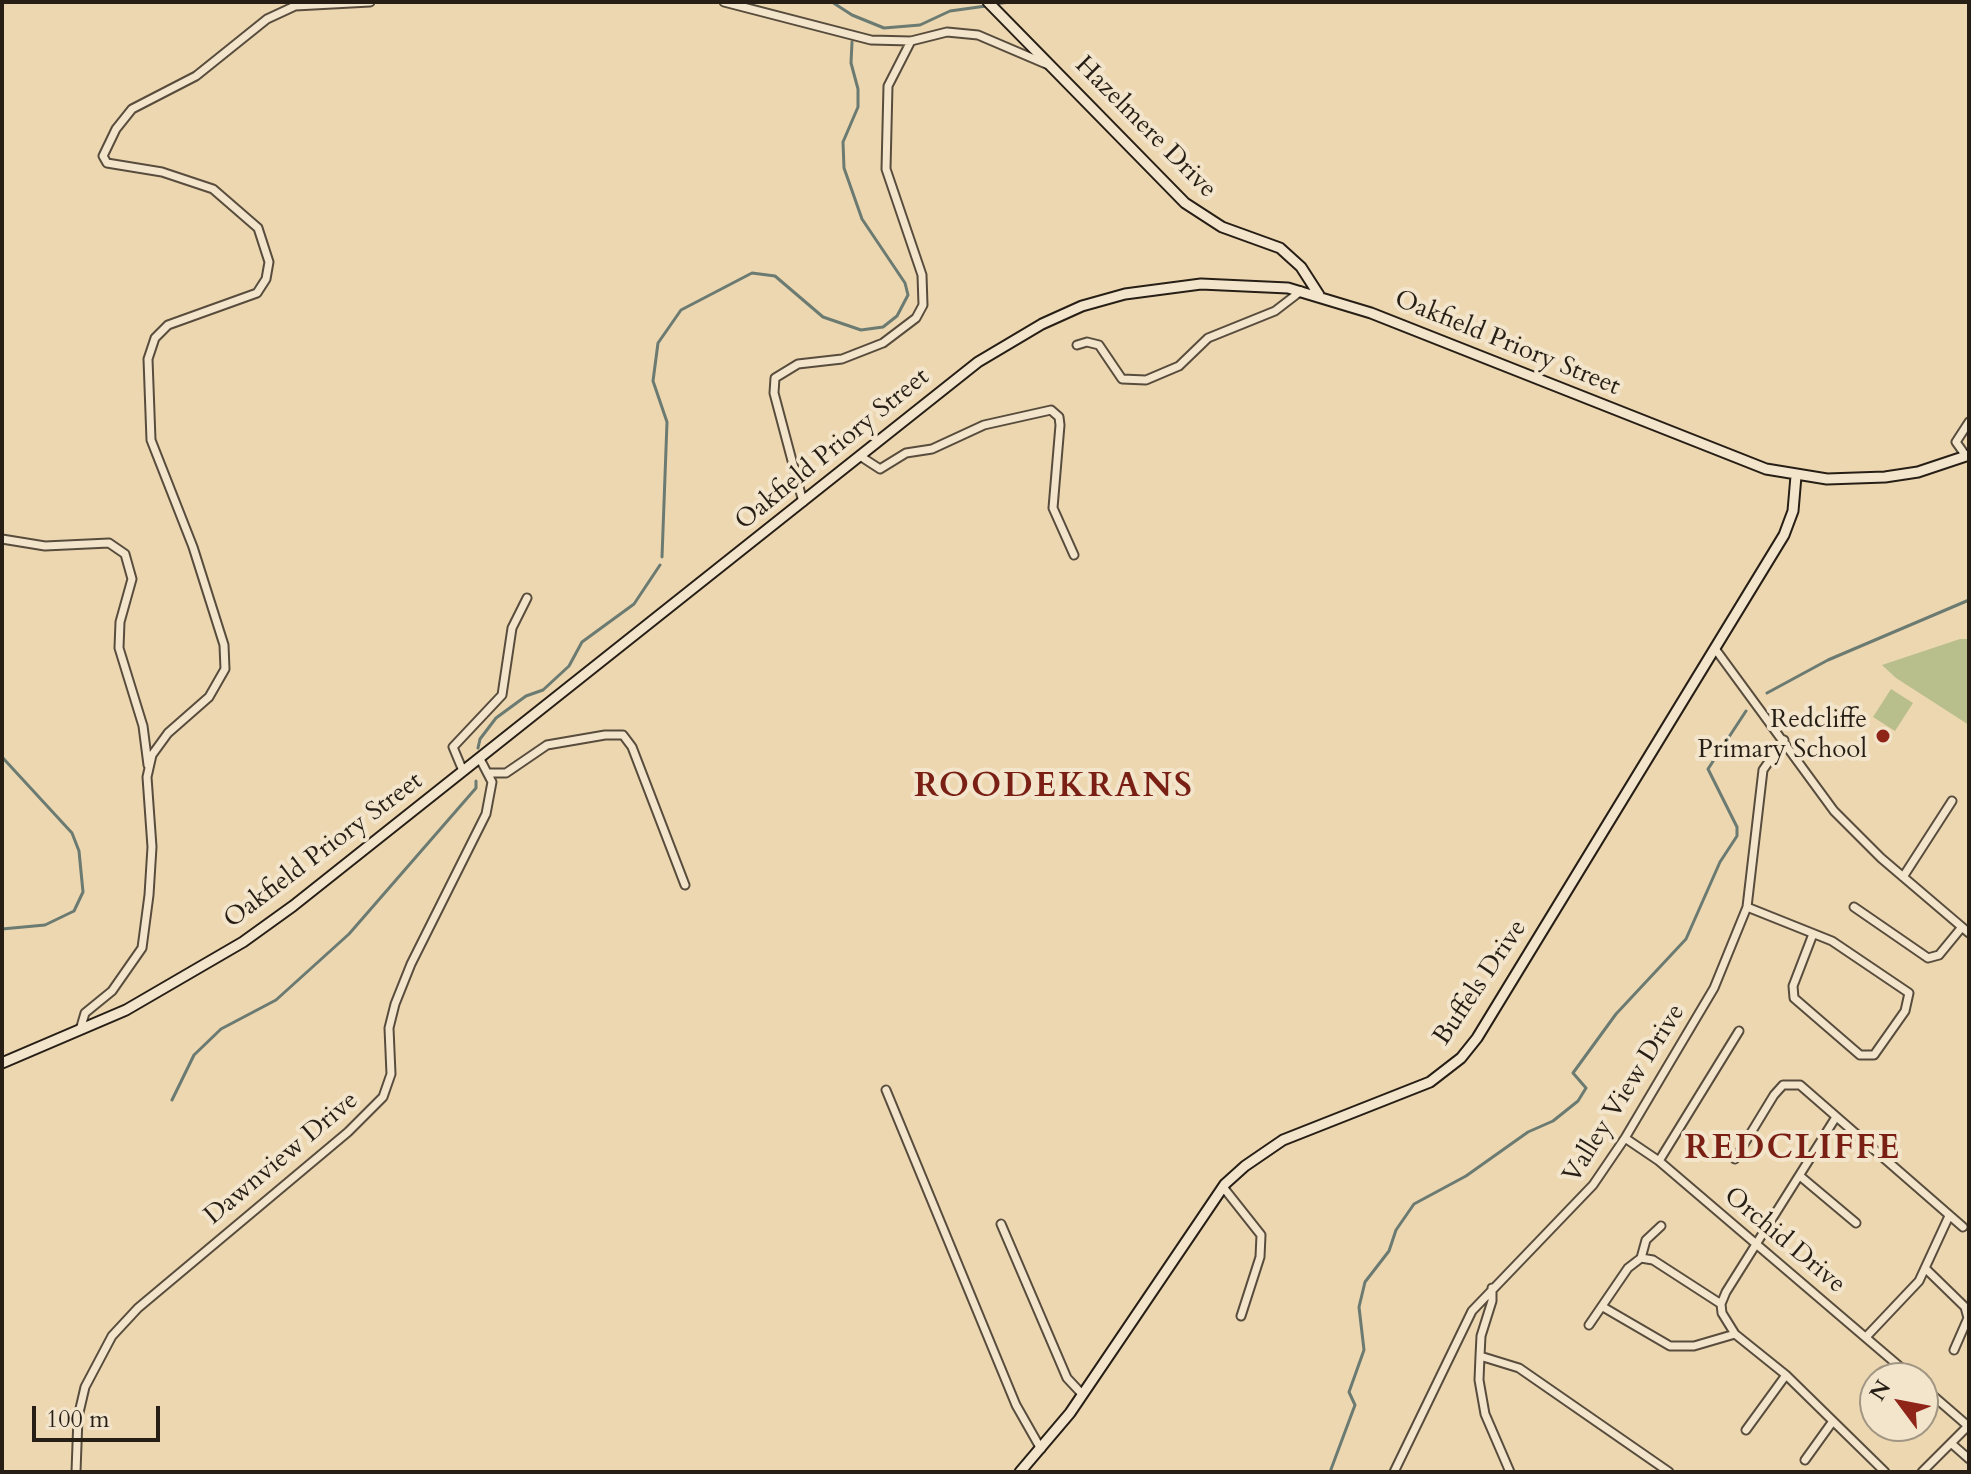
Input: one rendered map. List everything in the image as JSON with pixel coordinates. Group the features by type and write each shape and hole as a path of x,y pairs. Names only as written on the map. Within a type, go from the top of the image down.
{"street":[{"path":"148,767 168,733 216,689 222,678 226,657 183,518 151,440 148,359 155,338 168,325 253,296 262,287 269,262 258,228 213,189 162,172 107,163 103,159 116,129 132,109 196,76 267,19 295,6 370,2"},
{"path":"724,2 871,40 911,41 947,32 970,33 992,39 1053,67"},
{"name":"Hazelmere Drive","path":"988,2 1185,203 1222,227 1280,248 1301,267 1319,295"},
{"path":"803,502 774,393 775,378 798,364 842,359 883,343 916,318 923,305 922,275 894,200 886,158 888,86 911,41"},
{"name":"Oakfield Priory Street","path":"2,1063 80,1032 162,991 243,942 480,759 998,349 1082,306 1125,294 1201,284 1240,283 1301,291 1319,295 1740,460 1796,476 1827,479 1885,477 1918,472 1968,455"},
{"path":"1077,345 1087,342 1099,345 1122,379 1146,380 1179,366 1208,338 1275,311 1301,291"},
{"path":"860,456 880,469 906,453 932,449 984,425 1051,410 1056,412 1060,434 1053,508 1074,555"},
{"path":"1968,455 1956,442 1969,422"},
{"name":"Buffels Drive","path":"1020,1472 1082,1394 1223,1187 1245,1166 1283,1140 1416,1089 1461,1058 1477,1038 1716,650 1790,522 1796,476"},
{"path":"2,539 45,546 109,543 125,554 132,579 120,622 119,648 143,726 148,767 152,847 142,948 112,991 85,1013 80,1032"},
{"path":"463,771 453,747 502,695 512,628 527,598"},
{"path":"1716,650 1834,811 1903,877 1969,933"},
{"path":"480,759 490,773 506,773 547,745 623,735 632,747 685,885"},
{"name":"Valley View Drive","path":"1394,1472 1424,1416 1465,1323 1492,1288 1577,1205 1625,1138 1714,988 1747,907 1763,770 1784,740"},
{"name":"Dawnview Drive","path":"76,1472 78,1417 85,1387 97,1359 112,1336 148,1299 348,1132 383,1097 391,1074 389,1028 395,1004 411,964 486,814 491,796 490,773"},
{"path":"1903,877 1952,801"},
{"path":"1747,907 1813,934 1841,946 1909,993 1905,1011 1874,1055 1860,1055 1794,998 1793,986 1813,934"},
{"path":"1854,907 1928,958 1939,955 1962,927"},
{"path":"1659,1161 1739,1031"},
{"path":"1735,1159 1783,1085 1800,1085 1963,1227"},
{"path":"886,1090 1016,1405 1041,1449"},
{"path":"1721,1304 1836,1117"},
{"name":"Orchid Drive","path":"1625,1138 1659,1161 1895,1362"},
{"path":"1800,1176 1856,1223"},
{"path":"1223,1187 1261,1235 1260,1257 1241,1316"},
{"path":"1866,1337 1912,1289 1949,1216"},
{"path":"1001,1224 1067,1378 1082,1394"},
{"path":"1589,1325 1628,1268 1641,1258 1646,1240 1661,1226"},
{"path":"1641,1258 1653,1260 1721,1304 1725,1321 1735,1334 1786,1375 1885,1472"},
{"path":"1925,1268 1965,1307 1968,1318 1954,1350"},
{"path":"1492,1288 1492,1301 1481,1336 1479,1380 1487,1420 1510,1472"},
{"path":"1603,1307 1670,1346 1694,1346 1735,1334"},
{"path":"1480,1356 1519,1368 1669,1472"},
{"path":"1746,1430 1786,1375"},
{"path":"1922,1472 1968,1425 1939,1401"},
{"path":"1805,1460 1833,1421"},
{"path":"1952,1444 1969,1459"}],"green space":[{"path":"1960,639 1969,639 1969,725 1896,678 1882,665"},
{"path":"1891,689 1913,703 1895,731 1873,717"}],"waterway":[{"path":"832,2 852,15 884,28 920,25 950,11 986,6"},
{"path":"994,4 1010,2"},
{"path":"662,557 667,422 653,381 658,343 681,310 752,273 775,276 823,317 861,330 883,327 897,316 908,295 905,283 862,219 844,168 843,142 858,107 858,89 851,63 852,42"},
{"path":"478,748 480,739 496,718 526,696 543,690 569,666 582,642 634,604 660,565"},
{"path":"1767,693 1828,660 1969,600"},
{"path":"1330,1472 1355,1405 1349,1392 1364,1350 1359,1307 1365,1282 1389,1251 1396,1230 1414,1204 1466,1176 1528,1132 1553,1121 1578,1101 1586,1088 1573,1073 1616,1014 1686,939 1720,862 1737,836 1737,827 1708,769 1746,711"},
{"path":"2,757 72,833 79,851 83,892 74,911 45,925 2,929"},
{"path":"172,1100 194,1055 221,1029 276,1000 349,934 476,788 476,781"},
{"path":"1969,871 1969,878"}],"place":[{"name":"Redcliffe Primary School","path":"1883,736"}],"district":[{"name":"ROODEKRANS","path":"1054,788"},
{"name":"REDCLIFFE","path":"1793,1150"}]}
